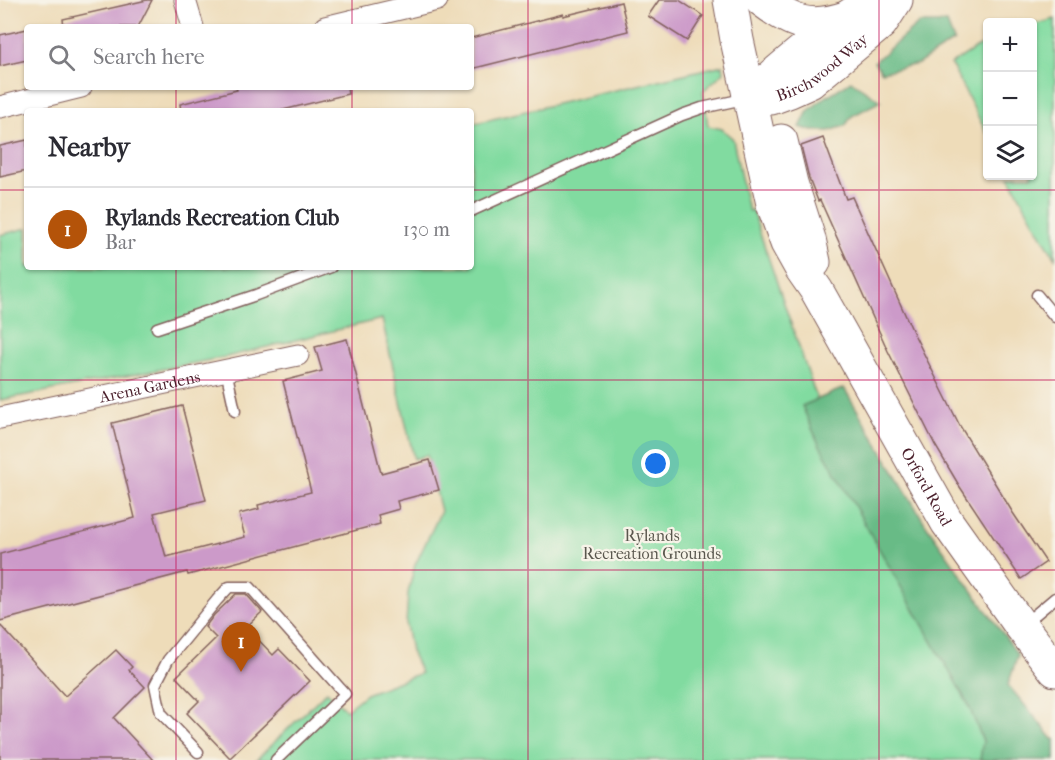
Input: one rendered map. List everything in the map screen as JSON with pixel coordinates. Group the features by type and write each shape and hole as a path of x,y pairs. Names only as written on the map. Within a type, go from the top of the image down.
{"main road":[{"name":"Orford Road","path":"730,0 737,40 763,92"},
{"name":"Orford Road","path":"749,0 763,92 809,239 815,265 817,291 947,522 1055,670"},
{"name":"Birchwood Way","path":"762,0 786,17 808,24 833,22 862,8"},
{"name":"Birchwood Way","path":"763,92 790,91 810,82 881,23 896,0"},
{"name":"Birchwood Way","path":"763,92 795,56 862,8"}],"street":[{"path":"185,0 192,24"},
{"path":"335,24 395,5 437,0"},
{"path":"0,107 69,90"},
{"name":"Arena Gardens","path":"0,418 298,355"}],"lane":[{"path":"474,210 682,115 763,92"},
{"path":"157,328 323,270"},
{"path":"1038,295 1055,318"},
{"path":"226,370 236,411"},
{"path":"198,752 161,713 155,685 168,660 229,587 250,587 345,694 276,760"},
{"path":"1021,626 1055,598"}],"green space":[{"path":"1055,19 1055,258 1011,180 1037,180 1037,24"},
{"path":"919,23 947,23 954,41 918,64 882,72 874,62"},
{"path":"983,45 983,126 951,64"},
{"name":"Rylands Recreation Grounds","path":"723,65 724,72 703,91 708,126 722,129 733,139 746,202 749,211 752,210 819,405 1000,760 256,760 327,691 346,710 366,694 421,673 411,651 406,625 408,593 415,565 441,511 427,455 414,459 382,319 226,357 0,400 0,235 24,229 24,270 474,270 474,123"},
{"path":"851,81 881,101 852,116 845,126 829,131 812,131 800,127 808,111"},
{"path":"844,388 926,525 1018,655 1008,685 1055,739 1055,760 980,760 983,741 968,704 818,442 802,406"}],"building":[{"path":"152,0 140,24 64,24 63,19"},
{"path":"659,0 679,0 703,16 687,41 648,16"},
{"path":"621,2 628,31 474,68 474,37 563,14 563,16"},
{"path":"24,30 24,61 0,66 0,35"},
{"path":"237,90 347,90 348,94 291,108 181,108 180,104"},
{"path":"823,138 846,199 852,197 913,332 960,426 1046,562 1021,579 935,445 888,351 820,200 818,201 809,178 801,146"},
{"path":"24,141 24,172 0,177 0,146"},
{"path":"347,339 381,473 430,460 439,490 397,501 399,509 378,515 380,524 188,575 187,572 0,621 0,554 135,518 112,423 182,406 206,500 154,513 166,557 245,537 239,514 259,509 258,505 311,492 283,381 322,371 315,347"},
{"path":"236,594 246,594 262,612 246,627 273,655 279,649 310,681 230,758 187,713 199,701 176,677 216,638 205,627"},
{"path":"0,625 65,696 116,650 132,667 129,670 145,687 114,718 153,760 0,760"}],"place":[{"name":"Rylands Recreation Club","path":"241,672"}]}
